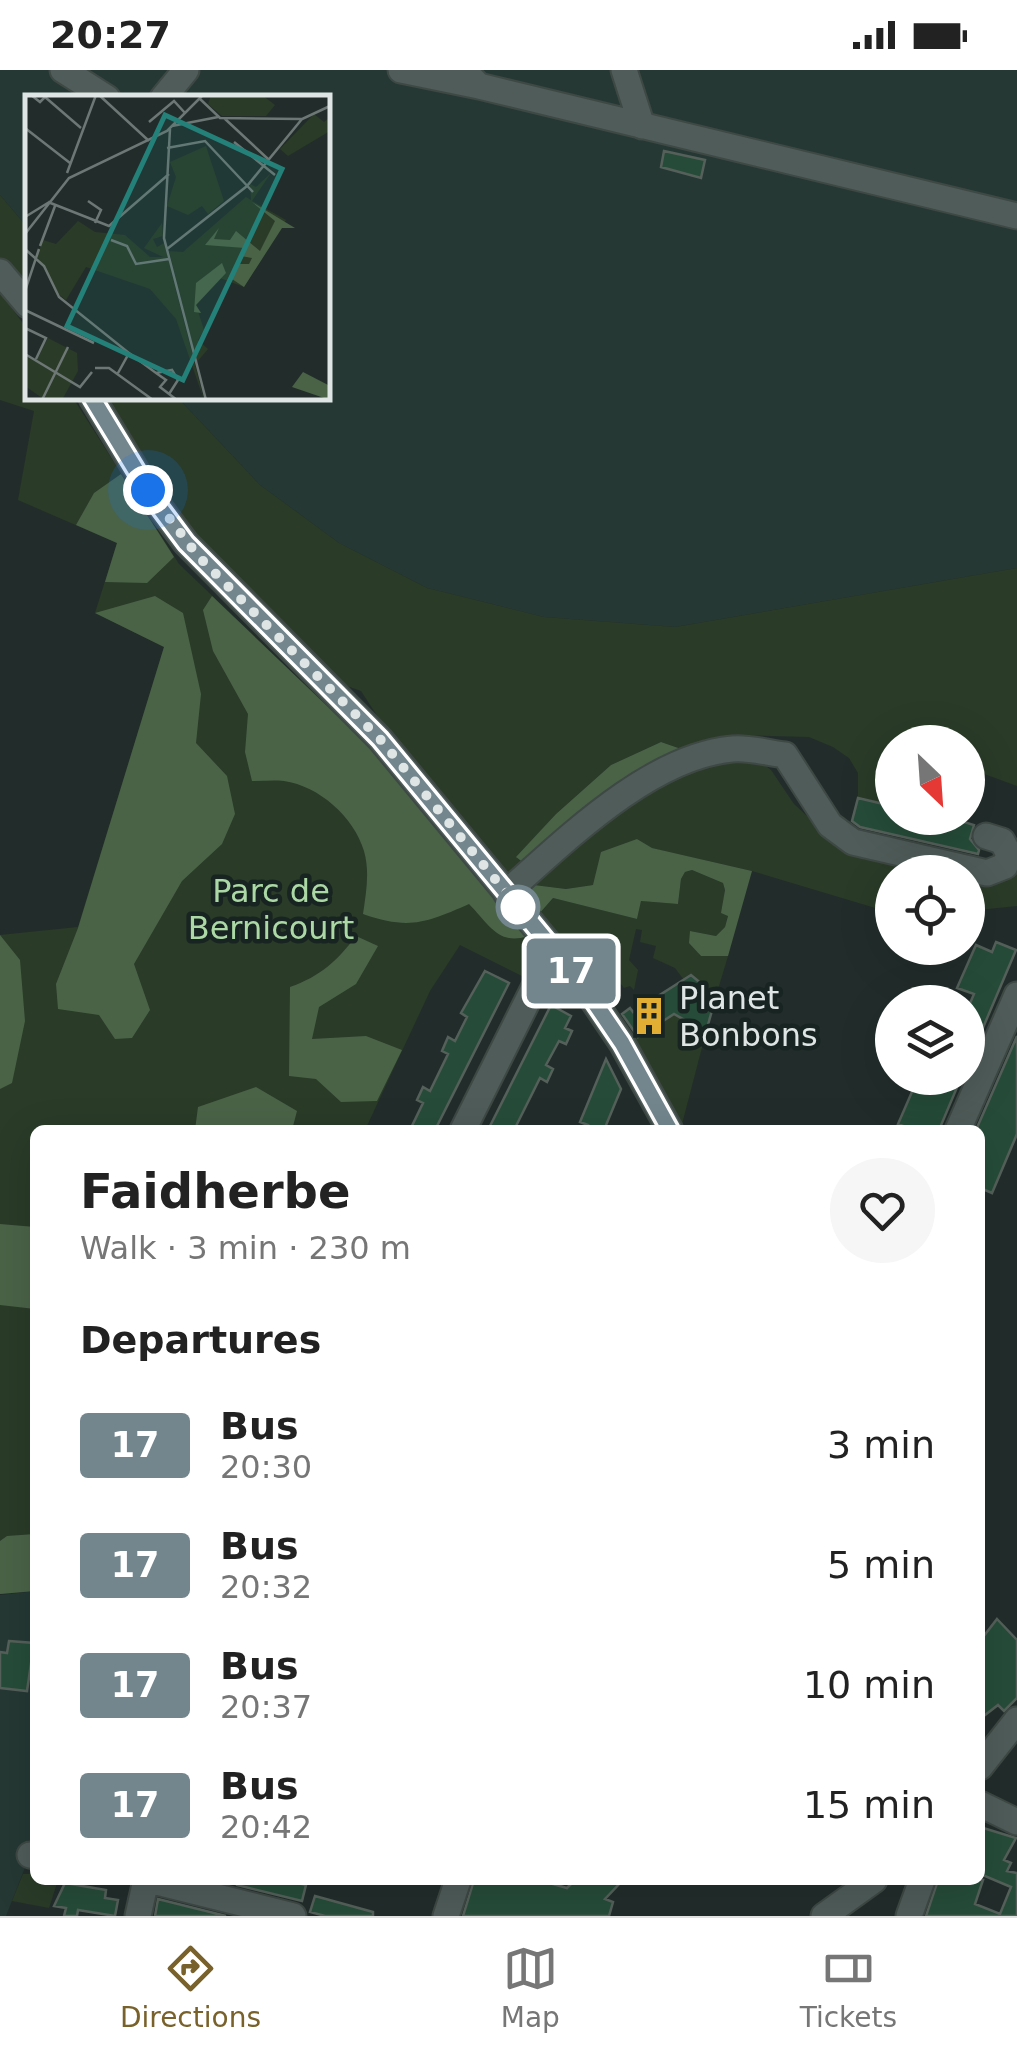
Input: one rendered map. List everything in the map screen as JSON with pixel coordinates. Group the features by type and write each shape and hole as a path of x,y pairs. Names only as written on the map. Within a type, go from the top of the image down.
{"street":[{"path":"64,70 102,95"},
{"path":"165,95 186,70"},
{"path":"401,70 473,78 642,126 1017,216"},
{"path":"624,70 642,126"},
{"path":"0,272 25,301"},
{"path":"93,400 154,500 186,543 380,739 560,957 614,1029 667,1125"},
{"path":"506,893 602,810 689,758 734,748 785,755 830,825 854,842 987,873 1005,866 1009,854 1002,840 986,836"},
{"path":"466,1125 542,974 560,957"},
{"path":"960,1125 1017,995"},
{"path":"985,1762 1017,1720"},
{"path":"985,1806 1017,1822"},
{"path":"138,1916 146,1885"},
{"path":"166,1885 283,1915"},
{"path":"446,1916 456,1885"},
{"path":"824,1916 867,1885"},
{"path":"909,1916 920,1885"}],"shaded area":[{"path":"0,70 1017,70 1017,568 675,627 544,617 427,588 339,543 260,485 180,400 330,400 330,95 25,95 25,225 0,195"},
{"path":"30,1592 30,1855 6,1916 0,1916 0,1595"}],"green space":[{"path":"0,195 25,225 25,289 0,258"},
{"name":"Parc de Bernicourt","path":"0,292 25,326 25,400 74,400 179,564 371,748 537,947 522,976 460,945 430,991 367,1125 30,1125 30,1591 0,1594 0,935 78,927 164,647 95,613 117,543 18,500 34,411 0,400"},
{"path":"107,400 180,400 260,485 339,543 427,588 544,617 675,627 1017,568 1017,786 985,774 985,725 875,725 875,802 858,798 858,773 849,758 809,737 733,735 690,752 661,742 611,765 556,814 517,858 530,868 517,874 506,872 361,691 342,684 230,577 165,499"},
{"path":"121,474 174,557 147,583 105,582 117,543 76,525 94,493"},
{"path":"155,596 183,613 201,694 196,743 227,776 235,814 222,844 182,881 134,964 150,1010 132,1038 115,1039 99,1015 58,1009 56,984 78,928 164,647 95,613"},
{"path":"212,596 371,748 528,936 501,936 469,904 417,922 393,922 363,914 366,859 359,838 344,815 322,796 297,784 252,781 245,752 248,714 213,651 203,610"},
{"path":"661,742 690,752 530,868 516,857 556,814 611,765"},
{"path":"728,755 760,761 771,770 794,804 820,828 903,855 875,855 875,908 752,871 651,848 637,839 593,885 566,889 525,884 658,781"},
{"path":"637,839 652,848 752,871 728,956 701,956 689,943 690,931 716,936 725,927 728,916 721,913 723,883 692,870 681,879 678,904 641,901 637,919 553,898 539,914 521,894 534,885 566,889 593,885 601,852"},
{"path":"1017,866 1017,906 985,909 985,872"},
{"path":"692,870 723,883 722,913 728,915 725,927 716,936 690,931 700,956 728,956 716,996 687,1021 706,1032 682,1124 633,1040 676,1012 698,984 693,975 684,980 675,968 653,958 656,946 640,942 642,930 636,929 629,960 638,970 634,990 630,986 624,988 615,976 599,988 539,914 553,898 637,919 641,901 678,904 681,879"},
{"path":"0,935 20,960 25,1021 12,1083 0,1089"},
{"path":"356,936 378,946 356,984 319,1007 312,1039 366,1036 402,1050 377,1101 341,1102 316,1079 289,1076 290,987 328,967"},
{"path":"256,1087 297,1111 293,1125 196,1125 198,1107"},
{"path":"0,1224 30,1227 30,1308 0,1305"},
{"path":"30,1534 30,1591 0,1594 0,1541 7,1536"},
{"path":"23,1874 30,1874 30,1885 56,1885 49,1908 12,1901"}],"building":[{"path":"664,151 705,160 701,178 661,167"},
{"path":"858,798 875,802 875,830 852,821"},
{"path":"895,835 971,835 978,854"},
{"path":"996,942 1016,950 985,1023 985,985 958,985 967,965 985,965 985,949 992,952"},
{"path":"485,971 509,983 438,1125 412,1125 423,1103 417,1100 423,1087 430,1091 448,1054 442,1051 448,1037 455,1041 467,1017 461,1013"},
{"path":"691,975 716,996 706,1032 674,1014 638,1037 622,1014 630,1008 633,1012"},
{"path":"551,1005 571,1016 565,1028 572,1031 566,1044 559,1041 546,1065 553,1069 547,1082 540,1078 516,1125 491,1125"},
{"path":"1017,1036 1017,1134 992,1193 985,1190 985,1125 978,1125"},
{"path":"606,1059 621,1089 606,1125 580,1122"},
{"path":"911,1095 954,1095 941,1125 900,1125"},
{"path":"997,1619 1017,1640 1017,1698 1004,1711 998,1705 985,1715 985,1635"},
{"path":"9,1641 30,1643 27,1691 0,1688 0,1652 7,1653"},
{"path":"985,1829 1016,1838 1004,1860 1011,1863 1007,1871 1017,1873 1017,1916 926,1916 936,1885 981,1885 975,1904 1000,1914 1011,1887 985,1876"},
{"path":"64,1885 106,1890 105,1898 118,1900 115,1916 78,1910 77,1916 64,1916 66,1908 54,1906"},
{"path":"237,1885 306,1885 302,1901"},
{"path":"472,1885 567,1888 618,1885 605,1899 613,1902 609,1916 463,1916"},
{"path":"315,1896 373,1912 373,1916 325,1916 310,1912"},
{"path":"158,1899 226,1916 155,1916"}],"bus line":[{"name":"17","path":"93,400 154,500 186,543 380,739 582,984 614,1029 667,1125"}],"place":[{"name":"Planet Bonbons","path":"649,1016"}],"route":[{"path":"148,490 198,556 380,739 518,907"}]}
